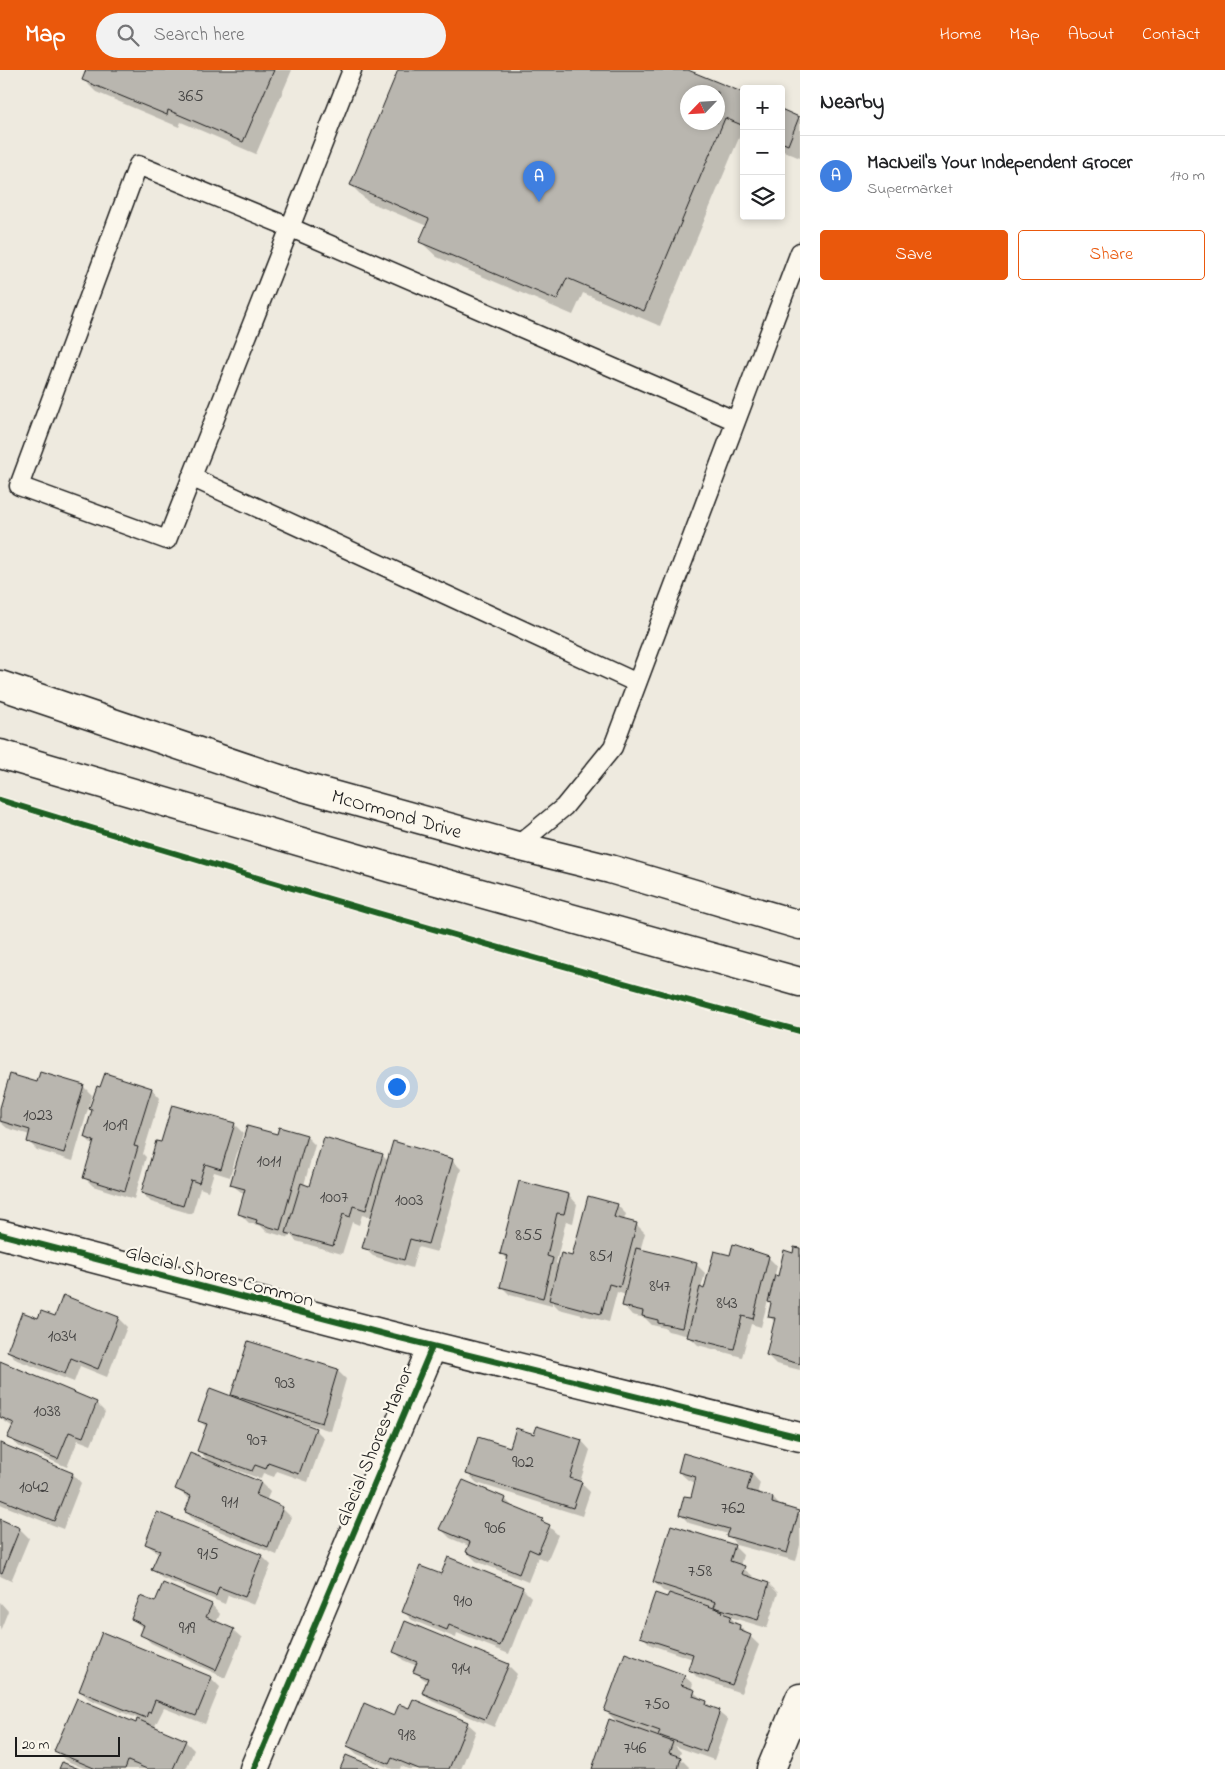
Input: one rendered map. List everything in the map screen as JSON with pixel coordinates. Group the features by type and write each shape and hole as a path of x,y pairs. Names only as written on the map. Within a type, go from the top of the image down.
{"main road":[{"name":"McOrmond Drive","path":"0,685 303,787 517,846 610,869 800,925"},
{"path":"0,754 401,871 800,982"},
{"name":"Glacial Shores Common","path":"0,1234 432,1346"},
{"name":"Glacial Shores Manor","path":"254,1769 432,1346 800,1437"},
{"path":"770,1769 800,1698"}],"lane":[{"path":"352,70 289,227 167,540 19,486 138,165 289,227 736,421"},
{"path":"517,846 564,807 612,748 800,252"},
{"path":"191,477 637,683"}],"building":[{"path":"86,70 274,70 243,142 168,110 167,115 82,80"},
{"path":"398,70 688,70 725,85 680,85 680,130 720,130 644,311 567,278 557,300 419,242 429,219 350,185"},
{"path":"725,85 740,91 740,124 725,118"},
{"path":"785,111 799,117 788,145 785,144"},
{"path":"40,1072 84,1085 64,1153 27,1142 30,1130 0,1121 0,1108 10,1074 37,1082"},
{"path":"105,1073 152,1088 134,1146 138,1147 125,1191 83,1178 94,1141 84,1137 92,1110 89,1109 97,1086 100,1087"},
{"path":"172,1105 235,1123 221,1169 205,1164 199,1183 191,1180 183,1206 141,1193 156,1141 161,1142"},
{"path":"247,1126 277,1134 279,1127 307,1135 280,1230 256,1223 257,1220 238,1214 245,1189 230,1185"},
{"path":"324,1137 383,1154 366,1210 353,1206 350,1217 343,1214 333,1246 286,1233 301,1183 309,1186"},
{"path":"393,1141 453,1159 428,1244 410,1239 404,1260 362,1248"},
{"path":"519,1181 569,1194 564,1214 557,1213 547,1256 553,1258 543,1298 500,1287 508,1256 500,1254"},
{"path":"588,1196 618,1204 614,1217 637,1223 620,1287 609,1284 601,1314 549,1300 561,1253 572,1256"},
{"path":"733,1244 769,1256 753,1319 742,1316 734,1349 687,1337 700,1287 704,1289 714,1251 730,1255"},
{"path":"794,1247 800,1248 800,1364 766,1355 775,1318 768,1317 771,1303 768,1302 775,1275 778,1276 784,1250 793,1253"},
{"path":"636,1248 697,1263 682,1328 658,1323 658,1320 642,1316 643,1311 622,1306"},
{"path":"63,1295 119,1317 98,1369 71,1358 65,1374 7,1351 22,1312 38,1318 41,1311 55,1316"},
{"path":"248,1341 338,1369 322,1423 231,1395"},
{"path":"0,1361 97,1402 83,1437 69,1432 58,1459 7,1438 14,1423 0,1417"},
{"path":"210,1388 316,1428 299,1474 268,1463 266,1469 255,1465 252,1471 197,1451 207,1424 198,1421"},
{"path":"537,1426 582,1440 570,1478 582,1482 573,1508 466,1474 478,1437 510,1447 516,1428 534,1434"},
{"path":"0,1443 73,1473 54,1521 0,1499"},
{"path":"190,1453 261,1482 256,1495 283,1507 268,1547 185,1512 191,1496 175,1489"},
{"path":"683,1453 752,1473 747,1490 773,1497 772,1503 799,1511 787,1553 726,1536 729,1529 679,1515 684,1496 691,1497 696,1477 678,1472"},
{"path":"463,1480 506,1498 504,1503 543,1519 541,1521 550,1525 538,1553 529,1549 519,1574 466,1552 470,1542 439,1529"},
{"path":"157,1512 262,1555 245,1597 219,1587 216,1596 151,1570 160,1550 145,1544"},
{"path":"0,1519 20,1528 2,1573 0,1572"},
{"path":"671,1525 735,1545 730,1561 745,1566 742,1574 769,1583 758,1620 714,1607 716,1602 653,1582"},
{"path":"448,1557 523,1587 500,1646 449,1625 447,1630 402,1612 420,1566 441,1574"},
{"path":"163,1583 212,1604 206,1617 234,1629 216,1670 140,1635 144,1625 131,1619 140,1596 155,1602"},
{"path":"655,1593 667,1597 669,1593 723,1611 722,1613 731,1616 729,1621 740,1625 739,1630 751,1635 732,1685 688,1670 693,1654 640,1637"},
{"path":"405,1621 509,1664 485,1719 422,1693 428,1678 413,1672 417,1662 393,1652"},
{"path":"102,1632 212,1677 196,1716 155,1700 146,1718 79,1691"},
{"path":"625,1653 685,1675 681,1685 695,1690 693,1696 707,1701 706,1705 720,1710 706,1752 658,1735 660,1731 604,1711"},
{"path":"77,1698 136,1723 137,1719 186,1740 173,1769 147,1769 128,1761 125,1769 96,1769 54,1751"},
{"path":"413,1699 468,1722 449,1769 419,1769 392,1758 389,1764 347,1746 364,1703 394,1716 399,1704 409,1708"},
{"path":"609,1719 673,1742 669,1753 681,1757 678,1769 592,1769"},
{"path":"346,1755 380,1769 340,1769"},
{"path":"62,1762 79,1769 59,1769"}],"cycle path":[{"path":"0,800 199,861 399,919 800,1031"},
{"path":"0,1234 388,1335 800,1437"},
{"path":"254,1769 432,1347"}],"place":[{"name":"MacNeil's Your Independent Grocer","path":"539,202"}]}
